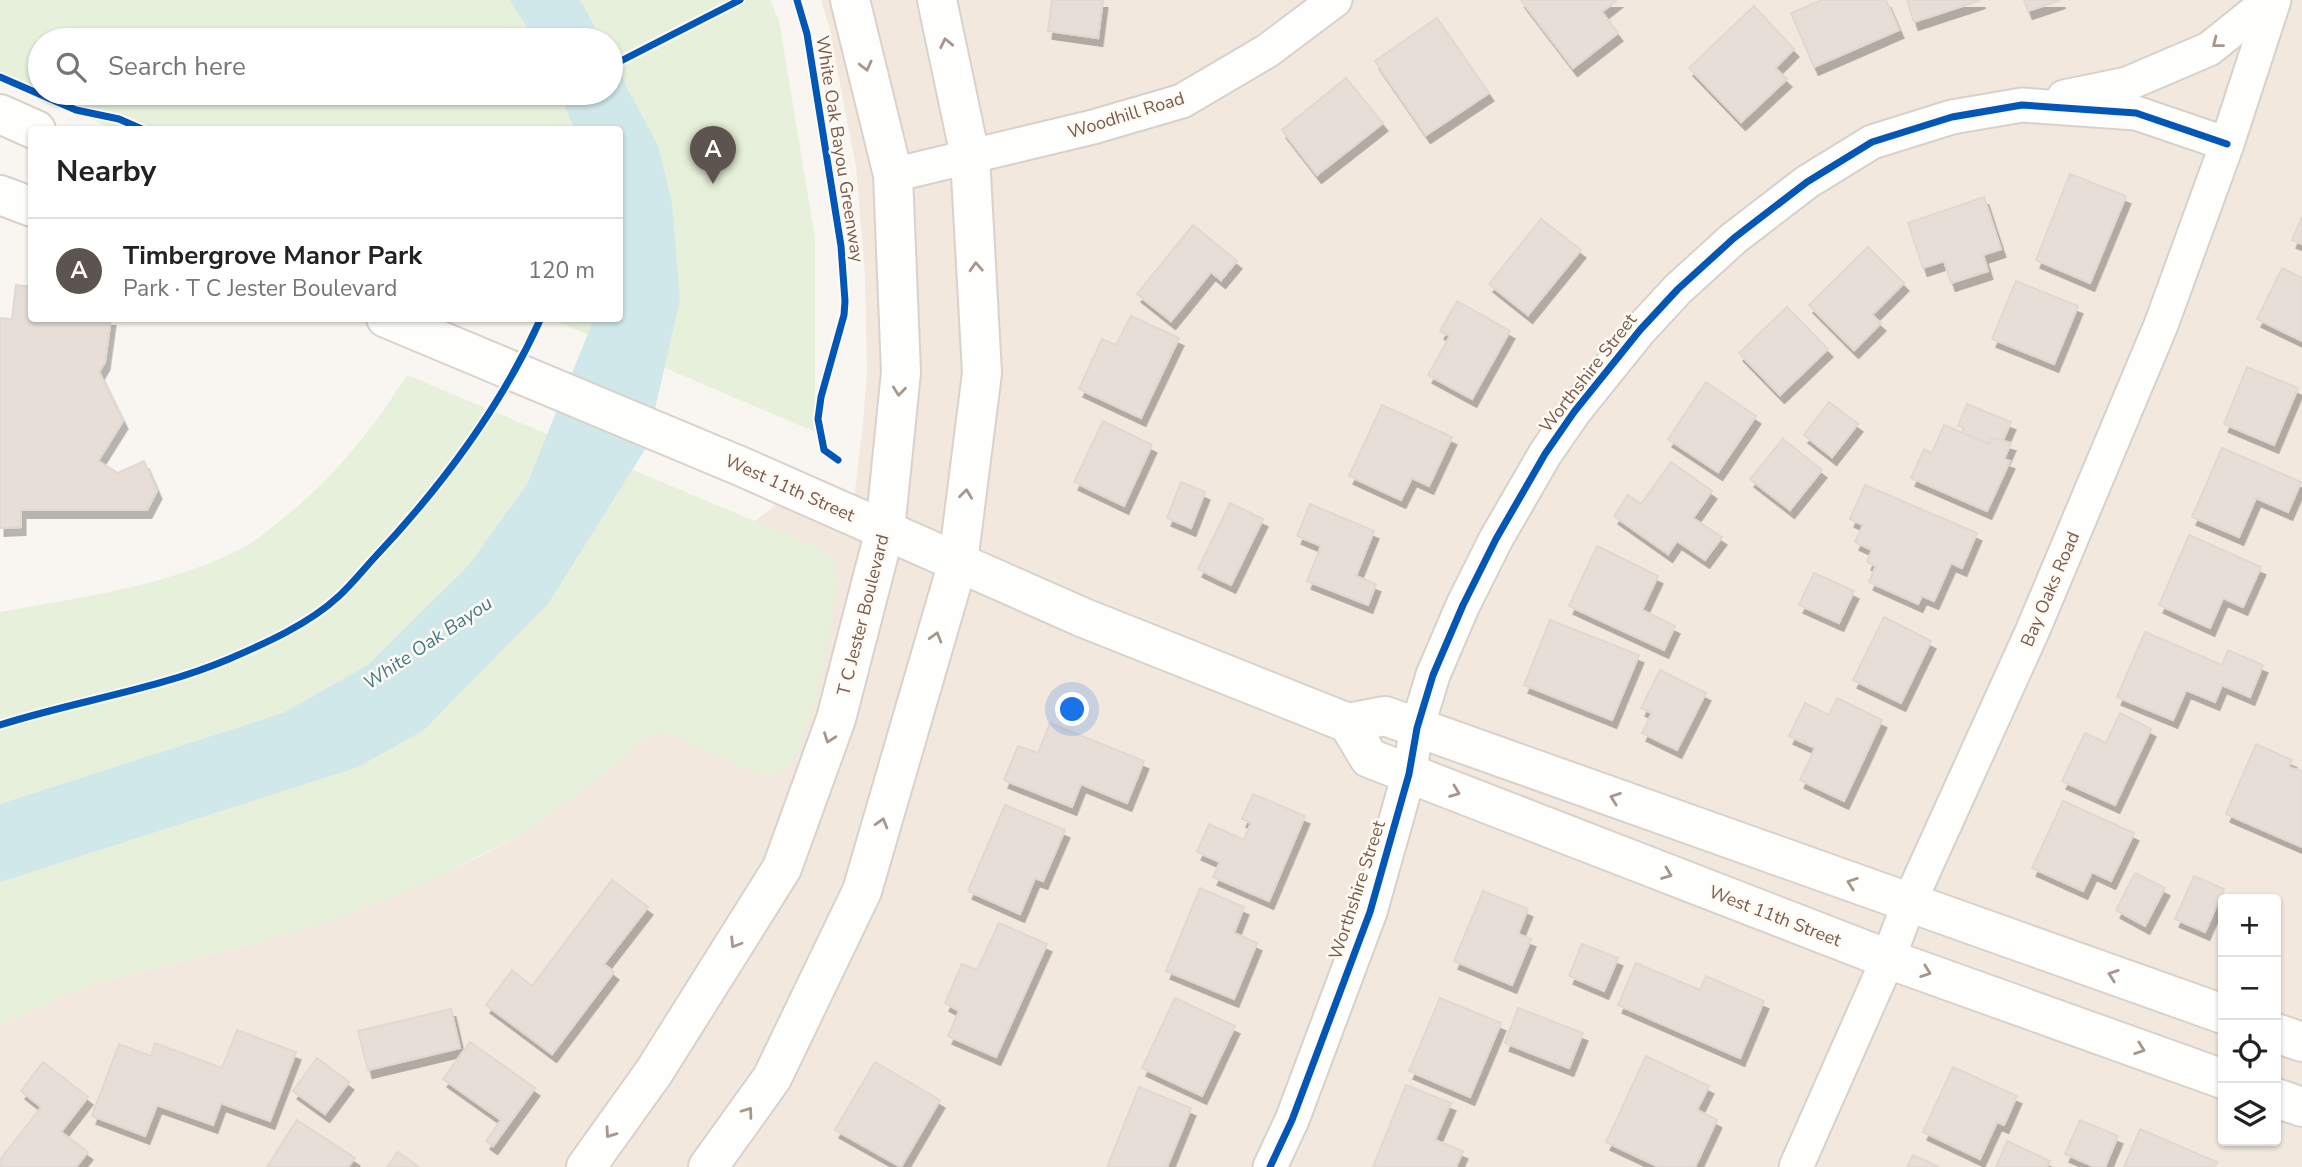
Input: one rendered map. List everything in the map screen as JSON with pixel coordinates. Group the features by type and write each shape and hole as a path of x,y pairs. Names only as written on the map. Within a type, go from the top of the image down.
{"main road":[{"name":"T C Jester Boulevard","path":"586,1167 653,1072 782,868 836,719 885,530 901,372 892,175 850,0"},
{"path":"708,1167 772,1079 862,891 958,562 982,373 970,156 937,0"},
{"path":"0,114 28,126"},
{"path":"0,195 28,206"},
{"name":"West 11th Street","path":"395,322 740,466 1084,618 1348,723 1369,758 1888,959 2218,1077"},
{"path":"1348,723 1385,716 2218,1012"},
{"path":"2281,1035 2302,1042"},
{"path":"2281,1100 2302,1107"}],"street":[{"name":"Woodhill Road","path":"892,175 1093,127 1182,101 1268,51 1335,0"},
{"name":"Worthshire Street","path":"1270,1167 1292,1120 1370,912 1409,774 1417,728 1433,675 1463,605 1496,539 1545,454 1605,371 1640,330 1678,289 1734,238 1807,182 1872,142 1952,117 2127,84 2209,49 2272,0"},
{"name":"Bay Oaks Road","path":"1796,1167 1888,959 1909,903 2087,504 2161,325 2227,144 2272,0"},
{"name":"Worthshire Street","path":"2022,105 2136,113 2227,144"}],"shaded area":[{"path":"821,0 2302,0 2302,1167 0,1167 0,1026 69,993 101,982 259,943 369,907 477,858 529,830 756,520 795,491 852,515 867,371 865,274 856,167 829,26"}],"green space":[{"path":"0,0 770,0 779,20 815,238 815,432 558,322 623,322 623,126 106,126 61,105 623,105 623,28 28,28 28,90 0,77"},
{"path":"407,375 826,551 833,560 838,578 822,670 810,716 792,763 776,775 758,774 670,734 657,731 529,830 423,884 369,907 259,943 101,982 69,993 0,1026 0,612 148,583 206,565 246,546 318,488 380,415"}],"water":[{"path":"510,0 580,0 595,28 528,28"},
{"name":"White Oak Bayou","path":"623,80 659,148 672,203 680,300 646,448 548,604 424,730 358,767 0,882 0,804 283,713 368,665 469,565 527,484 593,322 623,322 623,126 573,126 565,105 623,105"}],"building":[{"path":"1052,0 1103,0 1098,38 1048,31"},
{"path":"1521,0 1617,0 1602,12 1618,33 1573,68"},
{"path":"1822,0 1886,0 1899,30 1814,67 1791,13"},
{"path":"1907,0 1981,0 1914,22"},
{"path":"2024,0 2061,0 2028,11"},
{"path":"1754,6 1794,49 1775,68 1787,79 1741,122 1689,68"},
{"path":"1437,18 1489,93 1426,135 1375,61"},
{"path":"1346,78 1383,123 1317,175 1282,130"},
{"path":"2070,174 2126,196 2090,283 2036,260"},
{"path":"1984,197 2001,249 1983,255 1988,271 1951,283 1944,261 1923,268 1908,223"},
{"path":"2302,217 2302,244 2292,240"},
{"path":"1541,219 1581,250 1528,315 1489,284"},
{"path":"1193,225 1237,261 1221,280 1211,272 1171,321 1137,294"},
{"path":"1868,247 1904,283 1872,315 1881,323 1854,350 1809,305"},
{"path":"2282,268 2302,278 2302,341 2257,319"},
{"path":"2016,281 2078,306 2054,364 1992,339"},
{"path":"16,285 28,286 28,322 110,322 105,362 99,372 123,421 98,461 118,473 144,461 157,491 147,510 21,510 21,527 0,528 0,318 12,319"},
{"path":"1457,301 1510,331 1472,399 1428,375 1450,336 1440,331"},
{"path":"1787,307 1828,349 1780,395 1739,353"},
{"path":"1131,316 1179,338 1141,418 1079,389 1102,339 1116,345"},
{"path":"2247,367 2298,388 2274,445 2224,424"},
{"path":"1706,382 1756,416 1718,472 1668,439"},
{"path":"1829,402 1858,424 1832,457 1804,435"},
{"path":"1967,404 2011,422 2002,443 1991,438 1989,444 1962,433 1964,428 1958,426"},
{"path":"1382,405 1452,437 1429,486 1412,478 1401,500 1349,476"},
{"path":"1103,421 1152,445 1124,506 1074,482"},
{"path":"1944,425 1989,444 1991,438 2011,443 2004,459 2010,461 1987,511 1911,478 1924,449 1932,453"},
{"path":"1783,439 1822,470 1790,510 1750,479"},
{"path":"2222,448 2301,482 2288,512 2256,498 2239,537 2192,517"},
{"path":"1671,462 1712,491 1693,518 1722,537 1705,560 1677,541 1668,554 1614,516 1628,495 1641,504"},
{"path":"1181,482 1205,492 1191,528 1167,518"},
{"path":"1865,485 1977,533 1962,568 1951,563 1934,601 1922,596 1918,604 1869,582 1876,566 1867,562 1872,550 1855,542 1863,525 1850,519"},
{"path":"1230,503 1263,519 1231,585 1198,569"},
{"path":"1310,504 1374,531 1356,576 1376,584 1368,605 1307,581 1321,546 1297,536"},
{"path":"2189,535 2261,567 2243,607 2223,598 2210,628 2159,605"},
{"path":"1597,546 1658,576 1642,610 1675,626 1664,650 1569,606"},
{"path":"1814,573 1854,591 1839,623 1799,605"},
{"path":"1884,617 1931,641 1901,703 1853,680"},
{"path":"1550,620 1639,655 1612,720 1524,685"},
{"path":"2145,632 2222,665 2228,650 2263,665 2250,697 2222,685 2215,702 2186,690 2173,720 2117,697"},
{"path":"1660,670 1706,693 1677,750 1642,733 1652,713 1641,708"},
{"path":"1837,698 1882,720 1844,801 1800,780 1815,748 1789,736 1805,703 1829,715"},
{"path":"2120,713 2151,729 2115,805 2062,781 2085,733 2106,743"},
{"path":"1050,723 1144,761 1127,803 1081,784 1072,807 1004,780 1018,746 1038,753"},
{"path":"2256,744 2292,760 2288,767 2302,771 2302,847 2226,814"},
{"path":"1253,794 1305,816 1269,901 1213,877 1220,862 1197,852 1209,824 1244,840 1251,823 1242,819"},
{"path":"2063,801 2134,833 2111,881 2092,872 2083,891 2032,868"},
{"path":"1005,805 1065,830 1043,881 1035,878 1020,914 968,891"},
{"path":"2135,873 2165,888 2145,926 2116,910"},
{"path":"2194,876 2224,889 2222,894 2218,894 2218,903 2205,932 2175,919"},
{"path":"612,880 648,907 604,964 614,972 552,1054 486,1005 512,970 532,986"},
{"path":"1200,888 1244,907 1234,933 1257,943 1234,999 1166,971"},
{"path":"1483,891 1528,909 1518,934 1531,939 1512,985 1454,961"},
{"path":"999,923 1047,944 996,1057 948,1036 959,1011 945,1003 962,964 977,970"},
{"path":"1582,944 1618,958 1604,991 1569,976"},
{"path":"1636,963 1700,990 1706,976 1764,1001 1740,1058 1618,1005"},
{"path":"1175,998 1235,1026 1202,1096 1142,1068"},
{"path":"1440,998 1501,1023 1470,1097 1409,1071"},
{"path":"1518,1008 1583,1033 1569,1068 1505,1043"},
{"path":"451,1009 460,1048 368,1070 358,1031"},
{"path":"237,1030 296,1052 270,1121 221,1103 213,1125 157,1105 145,1136 92,1116 119,1044 151,1056 155,1043 222,1068"},
{"path":"470,1042 535,1088 493,1146 486,1141 501,1120 443,1079"},
{"path":"1646,1056 1709,1086 1697,1110 1717,1120 1695,1167 1659,1167 1606,1142"},
{"path":"317,1058 349,1082 325,1114 293,1091"},
{"path":"43,1062 88,1097 61,1132 88,1152 76,1167 0,1167 0,1160 41,1107 21,1091"},
{"path":"875,1062 940,1100 901,1167 835,1130"},
{"path":"1953,1067 2017,1096 2004,1125 1997,1122 1980,1159 1923,1132"},
{"path":"1406,1085 1451,1103 1435,1140 1463,1151 1456,1167 1373,1167"},
{"path":"1139,1087 1191,1108 1167,1167 1107,1167"},
{"path":"297,1120 355,1158 348,1167 267,1167"},
{"path":"2080,1120 2118,1136 2105,1167 2095,1167 2065,1154"},
{"path":"2140,1129 2217,1162 2215,1167 2124,1167"},
{"path":"2007,1141 2050,1161 2047,1167 1996,1167"},
{"path":"398,1152 419,1167 387,1167"},
{"path":"1913,1155 1939,1167 1907,1167"}],"cycle path":[{"path":"623,60 740,0"},
{"name":"White Oak Bayou Greenway","path":"797,0 807,34 841,246 844,315 821,397 818,419 824,450 838,460"},
{"path":"0,77 28,89"},
{"path":"64,105 119,119 135,126"},
{"path":"1270,1167 1292,1120 1370,912 1409,774 1417,728 1433,675 1463,605 1496,539 1545,454 1574,412 1640,330 1678,289 1734,238 1807,182 1872,142 1952,117 2022,105 2136,113 2227,144"},
{"path":"0,725 201,670 272,639 327,606 348,587 423,503 468,445 507,383 539,322"}],"place":[{"name":"Timbergrove Manor Park","path":"713,184"}]}
